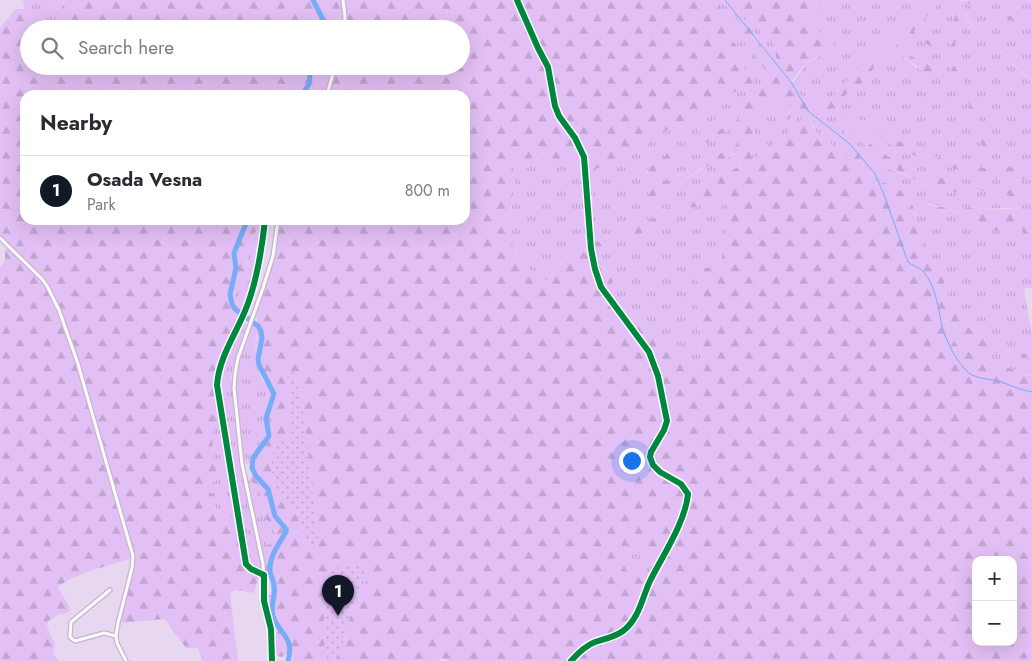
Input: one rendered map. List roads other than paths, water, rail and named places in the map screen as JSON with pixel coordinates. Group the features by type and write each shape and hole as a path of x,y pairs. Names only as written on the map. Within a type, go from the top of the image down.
{"street":[{"path":"343,0 345,20"},
{"path":"517,0 548,67 555,106 559,116 575,138 584,157 591,249 601,287 649,352 658,376 667,421 650,457 653,465 660,472 682,484 688,494 684,513 631,624 622,632 593,643 581,650 571,661"},
{"path":"328,90 333,75"},
{"path":"272,661 271,629 264,601 263,564 243,471 234,374 273,256 277,225"},
{"path":"0,238 48,286 59,310 84,383 133,556 132,568 116,634 117,643 126,661"},
{"path":"110,590 70,622 70,637 75,641 104,633 116,634"}],"waterway":[{"path":"313,0 323,20"},
{"path":"725,0 791,82 808,111 850,144 875,174 908,262 922,270 928,277 936,298 944,331 952,351 961,364 969,373 976,376 999,381 1032,392"},
{"path":"305,90 309,84 310,75"},
{"path":"245,225 234,253 236,268 230,294 235,309 258,326 261,331 259,365 274,394 266,418 269,436 253,458 252,468 256,476 268,489 275,516 286,529 273,555 270,571 274,590 273,616 288,641 290,653 288,661"}],"place":[{"name":"Osada Vesna","path":"338,616"}]}
